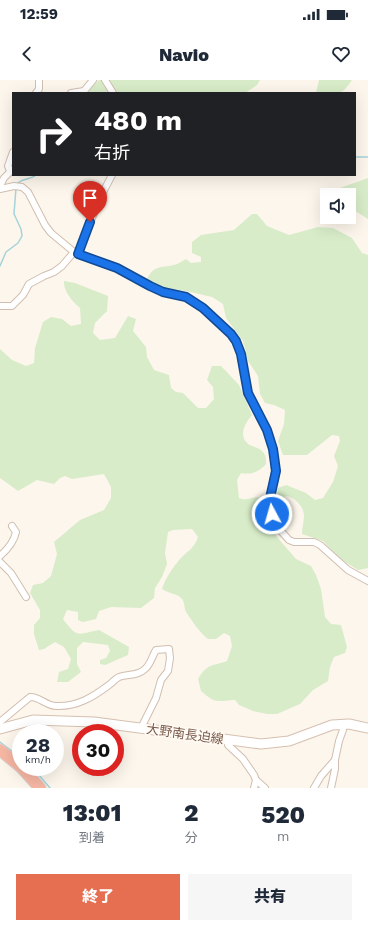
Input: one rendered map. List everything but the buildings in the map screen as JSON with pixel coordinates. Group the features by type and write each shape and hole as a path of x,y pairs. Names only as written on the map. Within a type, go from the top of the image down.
{"highway":[{"path":"0,750 12,760"},
{"path":"29,776 40,788"}],"main road":[{"name":"大野南長迫線","path":"0,729 33,720 107,723 261,744 301,738 332,725 341,724 368,728"}],"street":[{"path":"37,92 39,89 39,80"},
{"path":"78,92 84,91 93,80"},
{"path":"105,80 112,92"},
{"path":"0,187 11,170 8,166 12,155"},
{"path":"0,306 12,306 24,295 29,284 54,272 76,253 99,200 111,176"},
{"path":"0,187 22,187 28,192 48,229 63,244 76,253 117,268 163,292 186,297 203,308 231,334 236,341 241,354 248,393 267,430 273,449 276,471 270,498 272,514 280,530 289,540 294,542 314,542 320,545 348,570 368,581"},
{"path":"0,556 9,547 15,536 16,532 12,526"},
{"path":"0,562 11,573 26,597"},
{"path":"0,722 30,697 34,697 47,705 54,707 76,704 90,699 116,679 127,675 138,674 146,669 156,650 169,650 170,658 168,671 161,680 156,698 141,728"},
{"path":"331,788 335,769 335,760 343,730 341,724"},
{"path":"227,740 228,745 243,759 256,780 265,788"},
{"path":"314,788 321,776 335,760"},
{"path":"254,788 256,780"}],"green space":[{"path":"99,80 260,80 257,85 246,92 86,92"},
{"path":"319,80 352,80 341,92 316,92"},
{"path":"368,178 368,219 356,211 356,188 340,188"},
{"path":"252,214 257,214 267,226 289,235 318,227 333,228 352,238 362,253 368,255 368,568 358,570 339,558 323,541 302,534 304,515 302,508 293,498 286,496 280,501 277,498 278,488 286,485 306,493 315,500 323,498 333,482 338,466 334,456 340,441 339,436 332,435 307,455 283,455 278,441 284,424 285,410 265,403 260,394 258,376 248,361 243,341 226,318 223,304 212,297 161,287 147,279 155,269 176,265 186,259 191,263 201,262 201,257 192,253 192,242 201,235 234,230"},
{"path":"64,281 75,283 108,296 107,311 95,323 93,333 100,340 115,338 128,316 136,319 133,331 146,347 147,357 154,370 169,375 171,388 176,392 183,393 198,408 206,408 214,399 213,387 207,380 212,366 221,366 239,385 252,415 245,426 243,434 244,438 250,445 260,449 263,452 266,457 266,464 255,472 248,474 241,473 237,480 239,498 263,498 277,537 296,559 311,566 321,589 325,617 331,624 341,625 347,647 345,653 334,657 330,667 328,681 313,690 300,704 277,714 267,714 253,711 239,705 235,700 215,701 201,691 198,679 208,667 227,661 232,646 230,636 224,633 216,639 208,639 204,636 186,612 182,599 162,589 167,577 183,556 193,547 198,537 192,529 173,530 168,532 165,553 167,564 162,577 155,588 154,598 141,608 111,607 99,611 96,619 83,622 78,620 78,612 67,610 63,619 72,630 78,634 82,634 99,630 129,647 128,655 105,665 100,664 100,660 106,658 110,651 108,645 83,642 77,648 77,664 81,672 68,682 57,682 59,672 68,669 71,659 64,647 55,642 44,649 39,650 34,634 34,625 40,618 40,610 30,593 33,585 43,583 51,576 57,554 54,542 80,520 104,510 111,498 111,487 104,474 72,479 65,476 60,478 54,484 37,480 18,491 0,478 0,349 12,360 26,366 34,363 35,348 43,322 51,317 62,319 71,326 81,324 80,308 65,289"}],"waterway":[{"path":"356,157 368,157"},
{"path":"17,184 34,176"},
{"path":"0,266 6,252 18,243 22,236 21,229 14,214 16,188"},
{"path":"0,742 12,751"},
{"path":"40,776 50,788"}],"route":[{"path":"90,222 78,254 117,268 163,292 186,297 203,308 231,334 236,341 241,354 248,393 251,402 267,430 276,462 276,471 270,498 272,514"}]}
